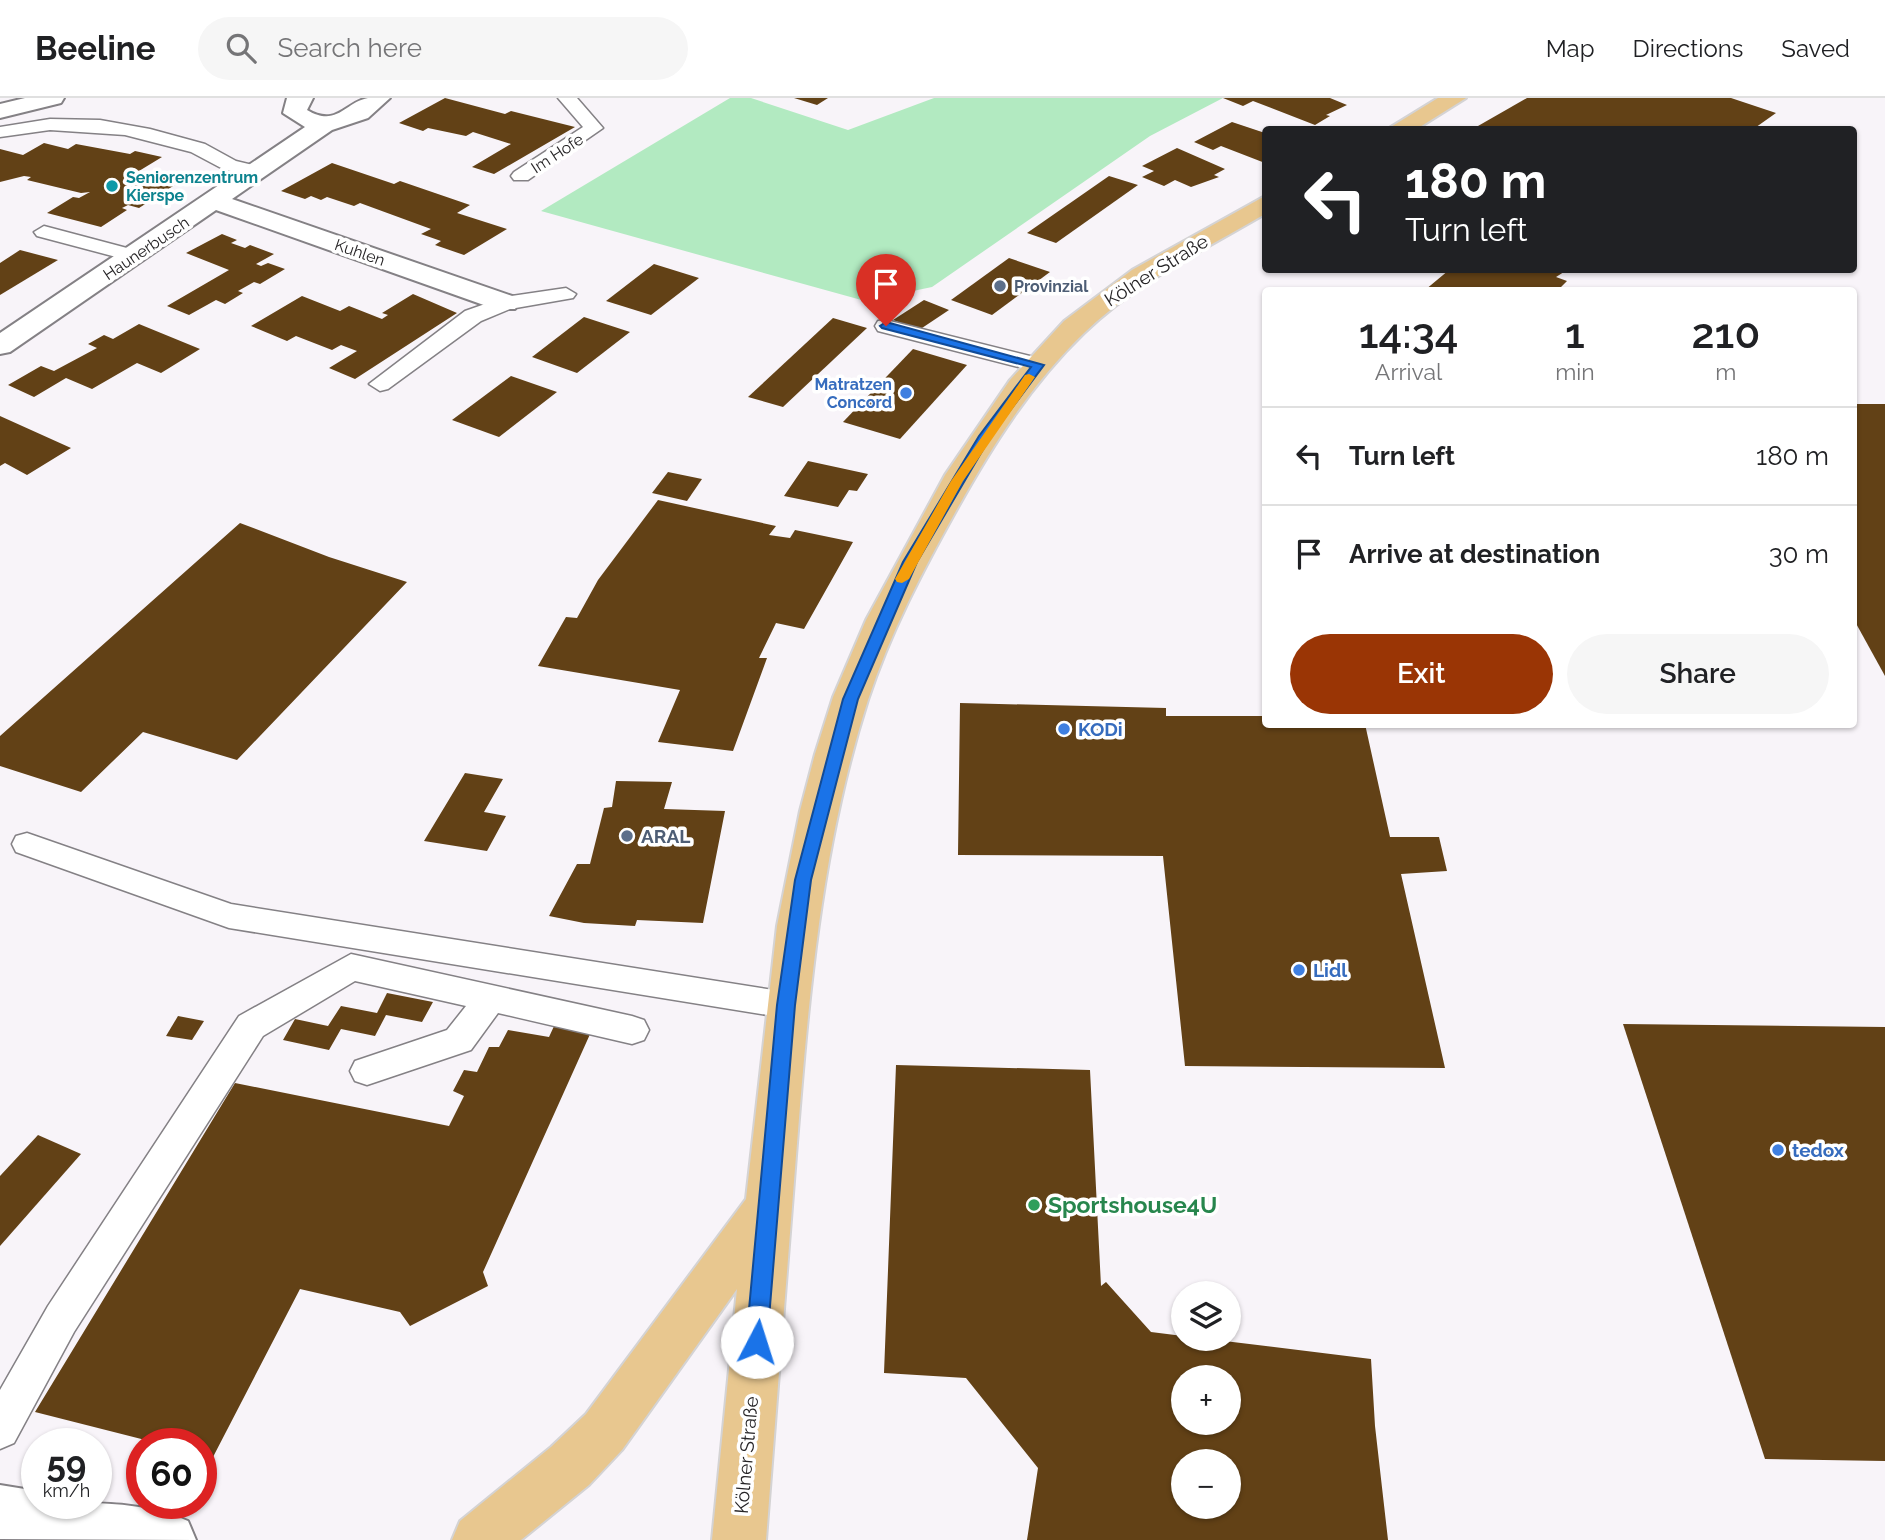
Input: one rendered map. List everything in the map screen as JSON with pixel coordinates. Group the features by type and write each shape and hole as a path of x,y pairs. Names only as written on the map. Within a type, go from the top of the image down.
{"main road":[{"path":"1404,126 1454,98"},
{"name":"Kölner Straße","path":"739,1540 786,1005 803,880 850,699 868,652 910,562 957,481 1038,365 1073,328 1116,290 1262,206"},
{"path":"480,1540 570,1466 604,1432 769,1206"}],"street":[{"path":"0,111 53,98"},
{"path":"302,98 296,102 295,113 306,121 325,124"},
{"name":"Haunerbusch","path":"0,346 325,124 350,119 379,98"},
{"name":"Kuhlen","path":"215,201 505,303"},
{"path":"0,1512 169,1540"}],"lane":[{"name":"Im Hofe","path":"521,176 594,128 566,98"},
{"path":"0,132 25,125 109,126 155,135 201,149 227,164 258,172"},
{"path":"44,232 135,256"},
{"path":"380,384 474,316 505,303 566,295"},
{"path":"886,326 1038,365"},
{"path":"27,844 229,916 786,1005"},
{"path":"0,1429 61,1319 251,1026 351,967 632,1030"},
{"path":"367,1071 459,1040 491,998"}],"green space":[{"path":"730,98 751,98 848,130 934,98 1223,98 1150,136 932,287 865,301 541,211"}],"building":[{"path":"445,98 505,114 511,111 575,127 494,174 472,167 511,144 473,132 466,136 428,128 423,131 399,123"},
{"path":"794,98 828,98 817,105"},
{"path":"1223,98 1330,98 1347,105 1326,115 1330,116 1315,125 1253,101 1243,106"},
{"path":"1527,98 1731,98 1776,113 1758,126 1478,126"},
{"path":"1232,122 1262,132 1262,162 1221,146 1213,150 1194,142"},
{"name":"Seniorenzentrum Kierspe","path":"44,143 68,149 76,144 162,157 139,171 153,174 159,171 187,177 139,208 128,205 122,208 127,210 101,227 47,213 73,197 79,198 90,192 81,193 27,180 31,177 24,176 0,182 0,149 23,155"},
{"path":"1177,148 1225,169 1214,175 1219,177 1191,187 1175,180 1164,186 1142,177 1154,171 1142,166"},
{"path":"332,163 394,184 400,181 470,205 457,213 507,229 464,255 435,245 441,241 421,234 431,229 360,203 354,206 327,197 321,200 311,196 305,199 281,191"},
{"path":"1109,176 1138,185 1056,243 1027,233"},
{"path":"222,234 237,240 231,243 245,248 250,245 274,254 256,264 261,266 268,263 285,269 260,284 254,282 238,291 243,293 225,304 216,300 189,315 167,306 229,270 186,253"},
{"path":"20,250 58,260 0,295 0,263"},
{"name":"Provinzial","path":"1009,258 1050,272 992,315 951,300"},
{"path":"654,264 699,278 651,315 606,301"},
{"path":"1445,273 1562,273 1556,277 1567,281 1561,287 1429,287"},
{"path":"413,294 457,313 355,379 329,368 357,351 341,345 332,350 296,336 287,341 251,326 302,296 340,311 349,306 382,319 388,315 382,313"},
{"path":"924,300 949,310 919,330 893,320"},
{"path":"584,317 630,332 577,373 532,357"},
{"path":"833,318 867,328 783,407 748,397"},
{"path":"139,324 200,349 161,373 137,363 92,389 66,378 34,397 8,385 41,366 54,371 97,348 88,344 104,335 113,339"},
{"name":"Matratzen Concord","path":"913,349 967,365 900,439 843,422"},
{"path":"511,376 557,392 499,437 452,420"},
{"path":"1857,404 1885,404 1885,676 1857,625"},
{"path":"0,416 71,448 27,475 5,463 0,466"},
{"path":"808,461 868,474 857,491 849,490 838,507 784,496"},
{"path":"668,472 702,479 687,501 652,493"},
{"path":"658,500 776,526 769,535 790,538 795,530 853,542 804,629 776,623 759,658 767,658 733,751 658,742 680,690 538,666 566,617 577,618 598,580"},
{"path":"240,523 329,557 407,582 237,760 143,732 81,792 0,766 0,736"},
{"name":"Lidl","path":"960,703 1166,708 1166,716 1262,716 1262,728 1366,728 1390,837 1439,837 1447,871 1401,874 1445,1068 1185,1066 1163,856 958,855"},
{"path":"465,773 503,779 484,812 506,816 487,851 424,841"},
{"path":"616,781 672,782 664,809 725,811 703,923 637,920 635,926 584,923 549,916 577,864 590,864 604,808 612,807"},
{"path":"387,993 433,1002 422,1022 386,1015 375,1036 341,1029 329,1050 283,1040 295,1019 328,1026 341,1006 377,1013"},
{"path":"178,1016 204,1021 192,1040 166,1036"},
{"path":"555,1024 591,1032 483,1272 488,1286 410,1326 400,1312 300,1289 217,1449 217,1428 126,1428 126,1435 112,1432 112,1428 98,1428 35,1412 235,1083 449,1126 464,1096 453,1091 464,1070 477,1072 489,1047 499,1047 508,1030 549,1037"},
{"path":"1623,1024 1885,1027 1885,1461 1765,1459"},
{"path":"896,1065 1090,1070 1101,1286 1106,1282 1151,1332 1171,1334 1171,1351 1241,1351 1241,1343 1371,1359 1375,1426 1388,1540 1027,1540 1038,1468 966,1378 884,1373"},
{"path":"38,1135 81,1154 0,1246 0,1176"}],"slow traffic":[{"path":"902,579 957,481 1029,377"}],"place":[{"name":"Seniorenzentrum Kierspe","path":"112,186"},
{"name":"Provinzial","path":"1000,286"},
{"name":"Matratzen Concord","path":"906,393"},
{"name":"KODi","path":"1064,729"},
{"name":"ARAL","path":"627,836"},
{"name":"Lidl","path":"1299,970"},
{"name":"tedox","path":"1778,1150"},
{"name":"Sportshouse4U","path":"1034,1205"}],"route":[{"path":"757,1342 786,1005 803,880 850,699 868,652 910,562 986,436 1038,365 886,326"}]}
